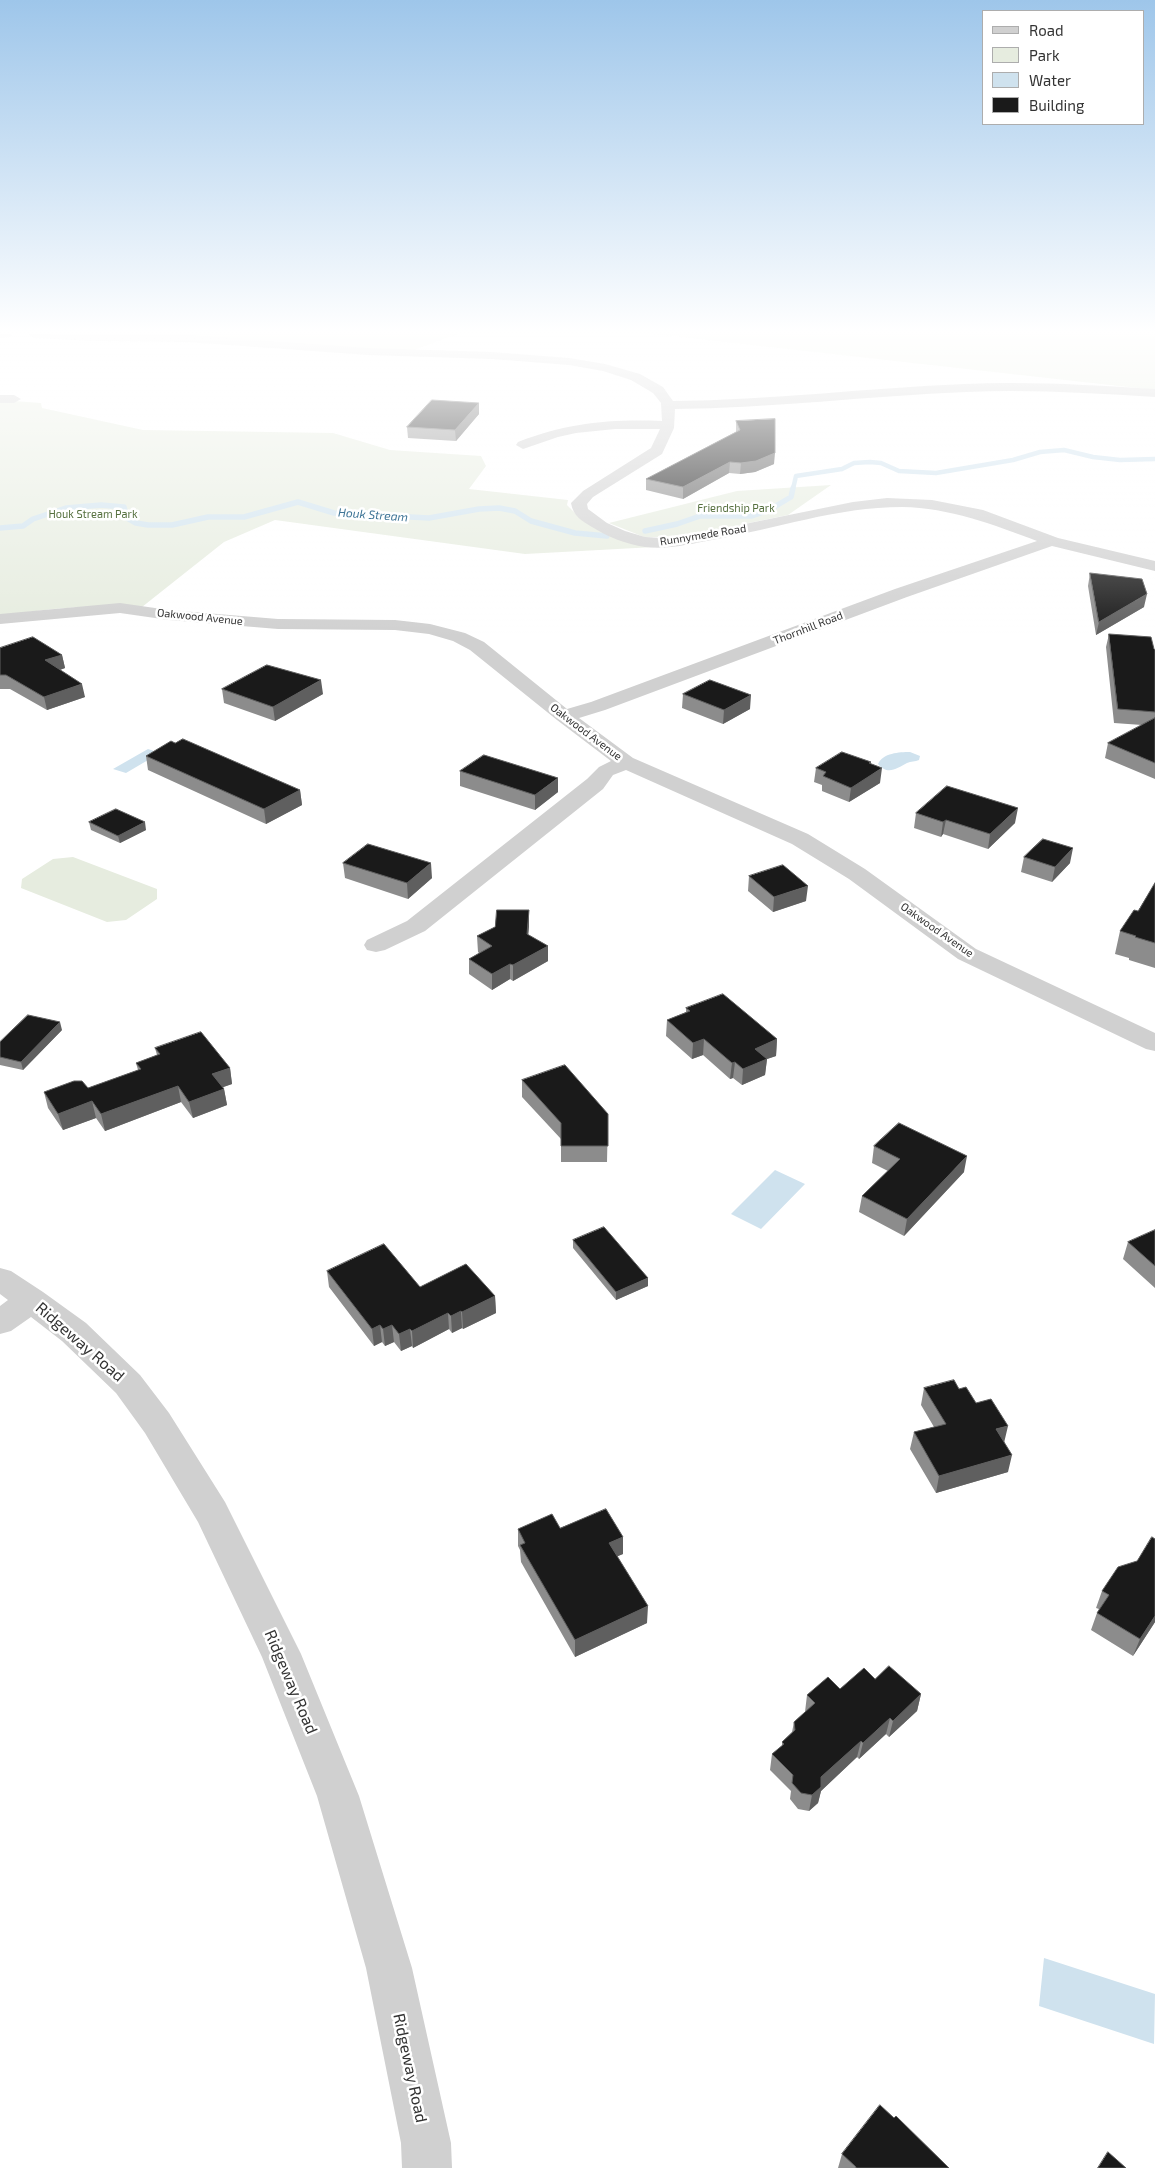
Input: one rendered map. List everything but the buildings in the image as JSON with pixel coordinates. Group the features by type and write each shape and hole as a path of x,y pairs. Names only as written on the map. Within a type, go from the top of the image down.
{"street":[{"path":"523,445 549,435"},
{"name":"Runnymede Road","path":"664,435 657,451 588,494 579,503 580,512 587,518 620,535 634,540 655,542 698,538 854,506 897,502 922,503 963,510 1052,541 1155,566"},
{"name":"Thornhill Road","path":"564,716 598,706 895,595 1052,541"},
{"name":"Oakwood Avenue","path":"0,620 68,611 120,608 169,615 270,623 395,625 430,629 459,637 477,646 564,716 626,762 800,839 857,874 967,954 1155,1043"},
{"path":"376,945 416,926 595,784 606,771 626,762"},
{"path":"0,1322 16,1289"},
{"name":"Ridgeway Road","path":"16,1289 74,1332 128,1384 157,1423 212,1513 281,1654 338,1796 389,1968 426,2143 427,2168"}],"green space":[{"name":"Houk Stream Park","path":"0,435 340,435 390,450 481,456 486,466 469,489 568,500 567,505 581,519 655,547 525,554 275,520 224,542 142,607 106,606 71,608 0,616"},
{"name":"Friendship Park","path":"831,485 788,515 700,533 671,537 644,537 609,523 737,491"},
{"path":"73,857 157,889 157,899 126,920 107,922 21,888 22,879 53,859"}],"water":[{"path":"148,749 160,753 126,773 113,769"},
{"path":"910,752 920,756 919,760 908,762 892,770 885,770 878,764 887,755"},
{"path":"775,1170 805,1184 761,1229 731,1214"},
{"path":"1044,1958 1155,1994 1154,2044 1039,2006"}],"waterway":[{"name":"Houk Stream","path":"793,489 796,476 842,469 854,463 881,463 899,471 936,473 1013,460 1040,452 1064,450 1093,457 1120,460 1155,459"},
{"name":"Houk Stream","path":"645,531 677,524 700,516 752,516 769,510 791,497 793,488"},
{"name":"Houk Stream","path":"0,528 23,526 33,519 66,508 101,505 124,507 127,518 136,523 172,525 208,517 244,517 298,502 334,513 429,518 479,509 499,508 515,511 531,521 575,533 607,536"}]}
